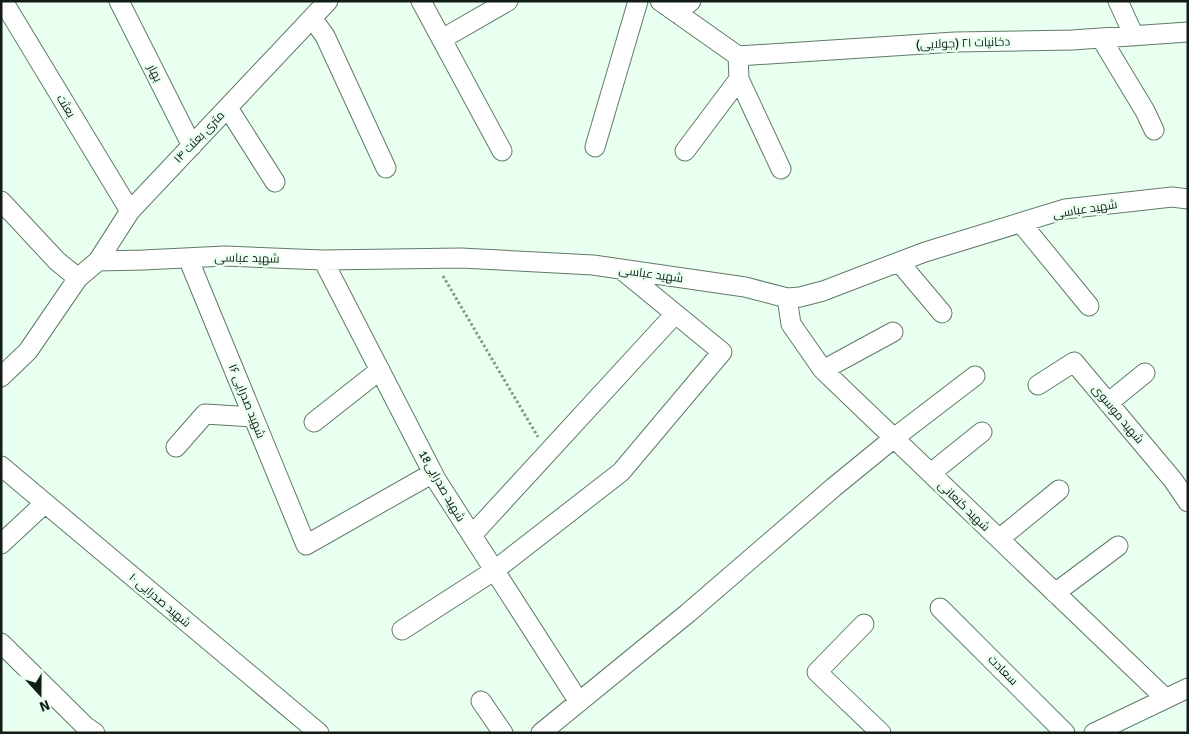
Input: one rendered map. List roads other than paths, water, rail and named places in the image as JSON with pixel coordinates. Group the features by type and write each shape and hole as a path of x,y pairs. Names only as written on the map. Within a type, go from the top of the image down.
{"street":[{"name":"بعثت","path":"3,1 130,211"},
{"name":"بهار","path":"119,1 192,146"},
{"path":"421,1 502,151"},
{"path":"442,39 508,1"},
{"path":"594,147 638,1"},
{"path":"660,1 684,7 738,56 738,79 781,169"},
{"path":"1118,1 1134,36"},
{"name":"۱۴ متری بعثت","path":"1,378 28,351 78,278 98,261 130,211 228,108 319,7"},
{"path":"319,7 325,36 386,168"},
{"name":"دخانیات ۲۱ (جولایی)","path":"738,56 955,42 1072,40 1185,35"},
{"path":"1101,38 1145,111 1154,130"},
{"path":"685,150 738,79"},
{"path":"228,108 275,182"},
{"name":"شهید عباسی","path":"98,261 225,256 323,260 461,258 593,265 745,287 787,298 823,291 925,252 1065,209 1172,197 1188,199"},
{"path":"1,201 57,261 78,278"},
{"path":"1021,223 1088,306"},
{"name":"شهید صدرایی ۱۶","path":"188,258 306,545 433,473"},
{"name":"شهید صدرایی18","path":"323,260 433,473 579,702"},
{"path":"899,262 942,313"},
{"path":"402,630 495,570 621,472 722,352 621,270"},
{"name":"شهید کنعانی","path":"787,298 791,324 823,370 1165,698"},
{"path":"472,535 675,314"},
{"path":"823,370 893,332"},
{"name":"شهید موسوی","path":"1038,385 1074,362 1173,480 1188,502"},
{"path":"314,422 380,370"},
{"path":"1108,403 1145,373"},
{"path":"541,733 688,613 834,487 975,376"},
{"path":"176,447 205,414 253,417"},
{"path":"931,473 982,432"},
{"name":"شهید صدرایی ۱۰","path":"1,466 319,733"},
{"path":"999,539 1059,490"},
{"path":"1,544 45,503"},
{"path":"1055,593 1118,546"},
{"name":"سعادت","path":"940,608 1065,733"},
{"path":"864,624 817,672 882,733"},
{"path":"1,643 94,733"},
{"path":"1094,733 1188,688"},
{"path":"481,701 503,733"}]}
